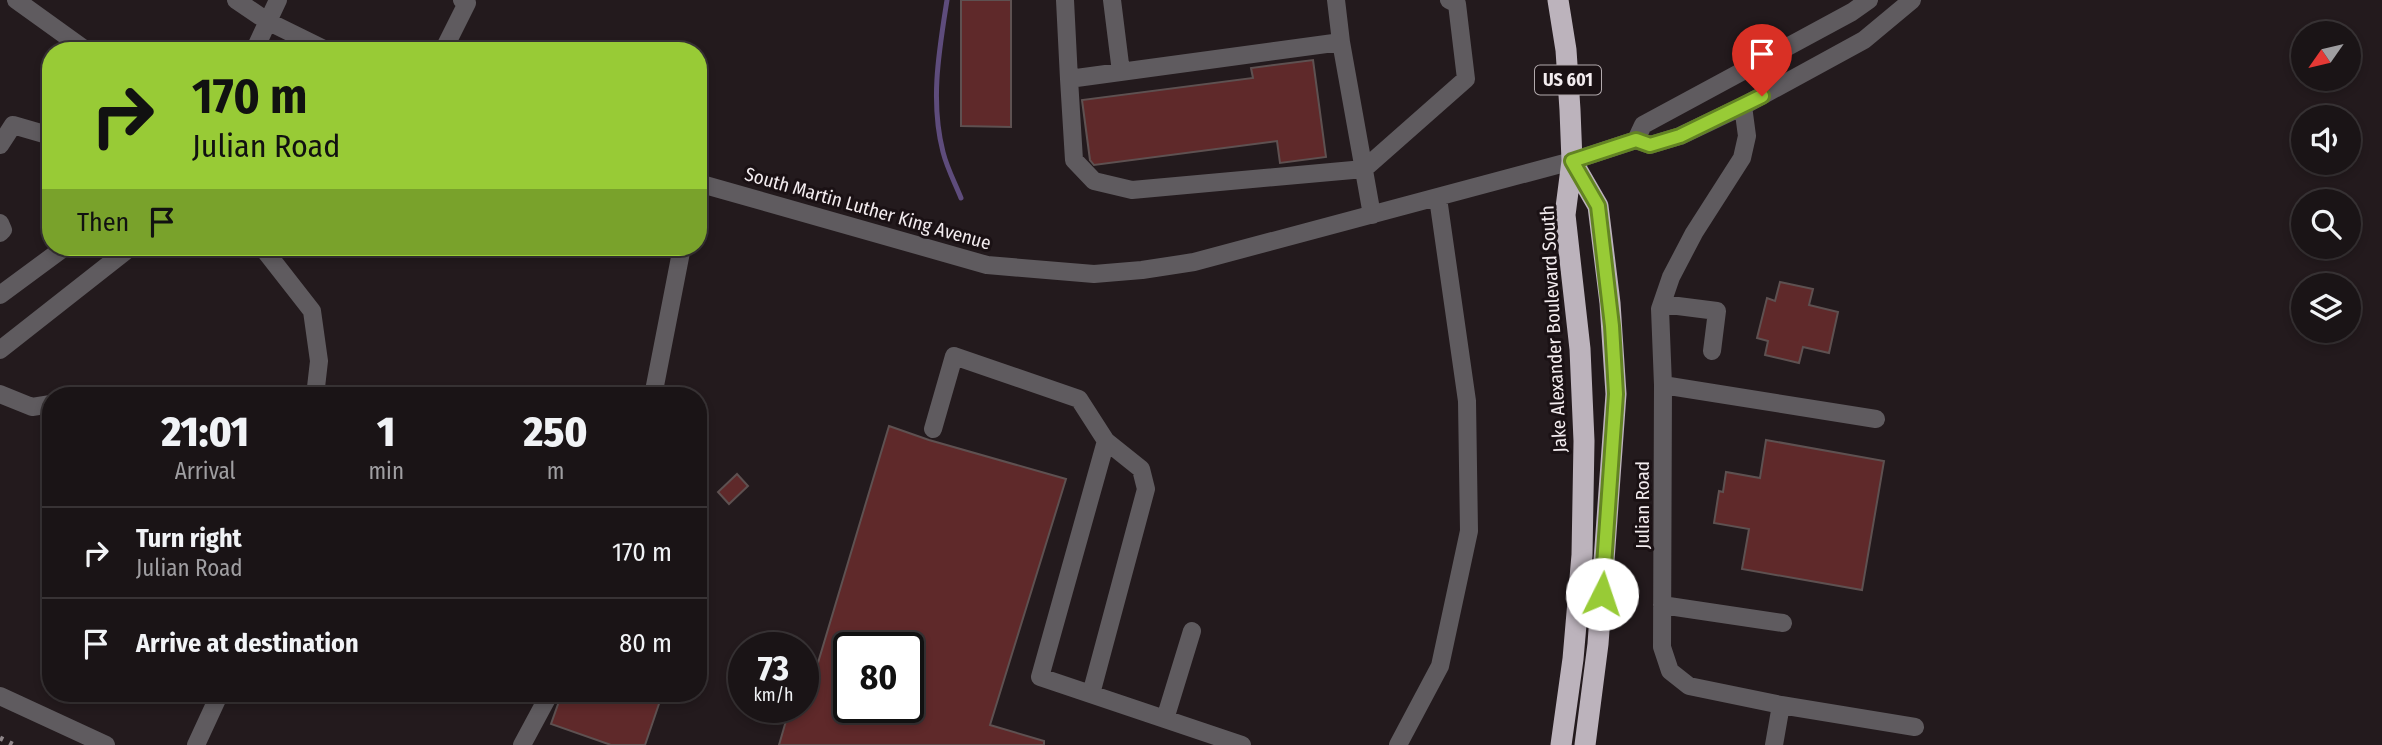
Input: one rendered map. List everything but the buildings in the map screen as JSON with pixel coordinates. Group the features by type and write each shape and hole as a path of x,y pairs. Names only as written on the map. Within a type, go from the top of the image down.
{"highway":[{"name":"Jake Alexander Boulevard South","path":"1558,0 1566,50 1572,161 1565,215 1580,349 1584,454 1582,555 1573,659 1561,745"},
{"name":"Jake Alexander Boulevard South","path":"1572,161 1598,206 1610,303 1616,394 1598,644 1585,745"}],"street":[{"path":"16,0 74,42"},
{"path":"236,0 267,21 310,42"},
{"path":"258,42 278,0"},
{"path":"1065,0 1074,160 1094,181 1132,190 1364,169 1466,79 1457,4 1449,0"},
{"path":"1112,0 1121,72"},
{"path":"1336,0 1341,43 1372,215"},
{"path":"1636,140 1643,125 1849,6 1869,0"},
{"path":"1398,745 1440,666 1469,531 1467,401 1438,198 1572,161 1636,140 1650,145 1670,139 1743,106 1864,40 1912,0"},
{"path":"447,42 466,1"},
{"path":"1069,79 1341,43"},
{"name":"Julian Road","path":"1743,106 1747,136 1742,158 1694,233 1671,277 1660,309 1663,385 1662,646 1670,671 1689,686 1781,705 1914,727"},
{"path":"0,145 13,125 42,133"},
{"name":"South Martin Luther King Avenue","path":"707,186 987,265 1094,274 1194,262 1438,198"},
{"path":"0,223 3,230 0,233"},
{"path":"0,295 53,256"},
{"path":"0,350 120,256"},
{"path":"269,256 312,311 319,361 316,387"},
{"path":"655,387 680,256"},
{"path":"1662,304 1717,311 1712,351"},
{"path":"933,429 954,356 1079,399 1106,441 1140,469 1146,489 1091,694"},
{"path":"1663,385 1876,419"},
{"path":"0,394 32,407 42,405"},
{"path":"1106,441 1040,677 1242,745"},
{"path":"1662,606 1783,623"},
{"path":"1165,719 1192,631"},
{"path":"0,696 106,745"},
{"path":"196,745 216,702"},
{"path":"523,745 545,702"},
{"path":"1774,745 1781,705"}],"waterway":[{"path":"947,0 937,76 937,114 945,158 961,198"}],"railway":[{"path":"0,738 14,745"}],"route":[{"path":"1602,594 1616,394 1612,326 1598,206 1572,161 1636,140 1650,145 1680,136 1762,96"}]}
